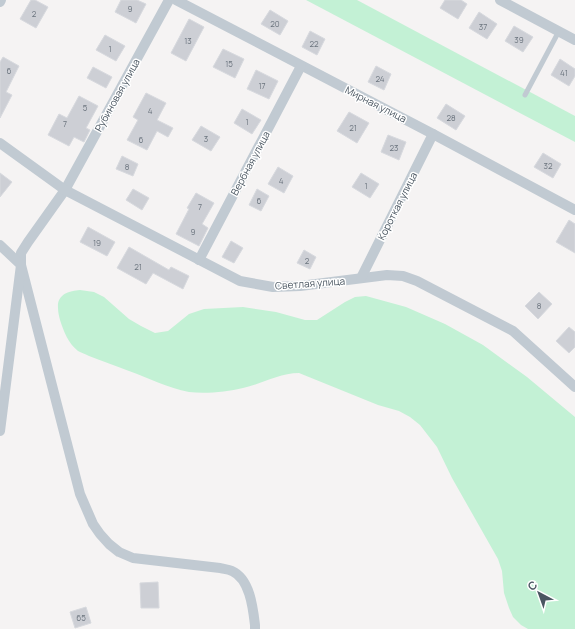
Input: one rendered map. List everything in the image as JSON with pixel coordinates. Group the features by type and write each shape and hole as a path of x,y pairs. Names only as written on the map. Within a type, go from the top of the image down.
{"street":[{"name":"Рубиновая улица","path":"0,431 21,265 21,253 65,190 169,0"},
{"name":"Мирная улица","path":"176,0 575,210"},
{"path":"500,0 575,40"},
{"name":"Вербная улица","path":"199,260 301,66"},
{"name":"Короткая улица","path":"361,278 433,134"},
{"name":"Светлая улица","path":"0,143 65,190 240,281 274,286 300,286 387,275 403,276 418,281 513,331 575,387"},
{"path":"0,245 21,265 80,494 93,524 109,544 119,552 132,558 220,568 232,571 240,577 245,584 252,601 256,625 255,629"}],"lane":[{"path":"525,95 559,31"}],"green space":[{"path":"306,0 357,0 575,116 575,142"},
{"path":"80,290 94,292 104,297 129,319 155,333 168,331 189,314 204,309 243,307 276,312 305,320 317,320 355,297 366,296 406,307 445,324 483,345 527,377 575,417 575,629 528,629 521,625 513,617 504,593 502,571 498,559 452,478 437,447 420,425 410,417 399,411 378,405 299,373 284,375 237,389 195,393 166,385 89,356 78,351 69,341 63,329 58,312 59,299 64,294"}],"building":[{"path":"31,0 35,0 48,7 36,28 20,19"},
{"path":"121,0 137,0 146,4 136,23 115,12"},
{"path":"445,0 461,0 467,4 458,19 440,8"},
{"path":"270,10 288,21 280,35 261,24"},
{"path":"479,12 497,24 487,39 469,28"},
{"path":"189,19 204,27 186,61 171,53"},
{"path":"514,26 533,37 523,52 505,41"},
{"path":"310,31 325,39 317,55 302,47"},
{"path":"105,35 125,46 116,61 96,50"},
{"path":"223,49 244,59 235,78 213,67"},
{"path":"3,57 19,66 6,92 12,95 0,118 0,62"},
{"path":"560,59 575,69 575,76 569,86 551,75"},
{"path":"376,66 391,74 384,90 368,82"},
{"path":"93,67 112,77 106,88 87,78"},
{"path":"256,70 278,81 269,99 247,89"},
{"path":"146,93 166,103 157,120 173,128 168,137 157,131 147,150 127,140 138,120 133,117"},
{"path":"79,96 98,106 86,128 90,130 84,142 74,137 69,146 48,135 59,114 67,118"},
{"path":"446,104 465,116 456,130 437,118"},
{"path":"242,109 261,120 252,134 234,123"},
{"path":"349,112 369,123 357,143 337,131"},
{"path":"201,126 220,137 211,151 192,140"},
{"path":"388,135 406,142 399,160 381,152"},
{"path":"543,153 561,164 553,178 534,167"},
{"path":"122,156 138,164 133,176 116,169"},
{"path":"278,167 293,176 284,193 268,184"},
{"path":"0,173 12,182 0,197"},
{"path":"361,173 379,184 370,198 352,187"},
{"path":"133,189 149,198 142,210 126,200"},
{"path":"257,189 269,196 261,211 249,205"},
{"path":"196,193 214,203 202,224 208,228 199,246 176,234 189,209 187,208"},
{"path":"569,220 575,224 575,253 556,242"},
{"path":"88,227 115,242 107,256 80,242"},
{"path":"231,241 243,248 234,263 222,257"},
{"path":"129,247 169,270 171,267 189,276 183,289 153,273 146,284 117,268"},
{"path":"304,250 316,257 310,269 297,263"},
{"path":"539,292 552,304 538,319 525,306"},
{"path":"569,327 575,332 575,347 569,353 556,341"},
{"path":"158,582 159,608 141,608 140,583"},
{"path":"86,607 91,623 75,628 70,612"}]}
